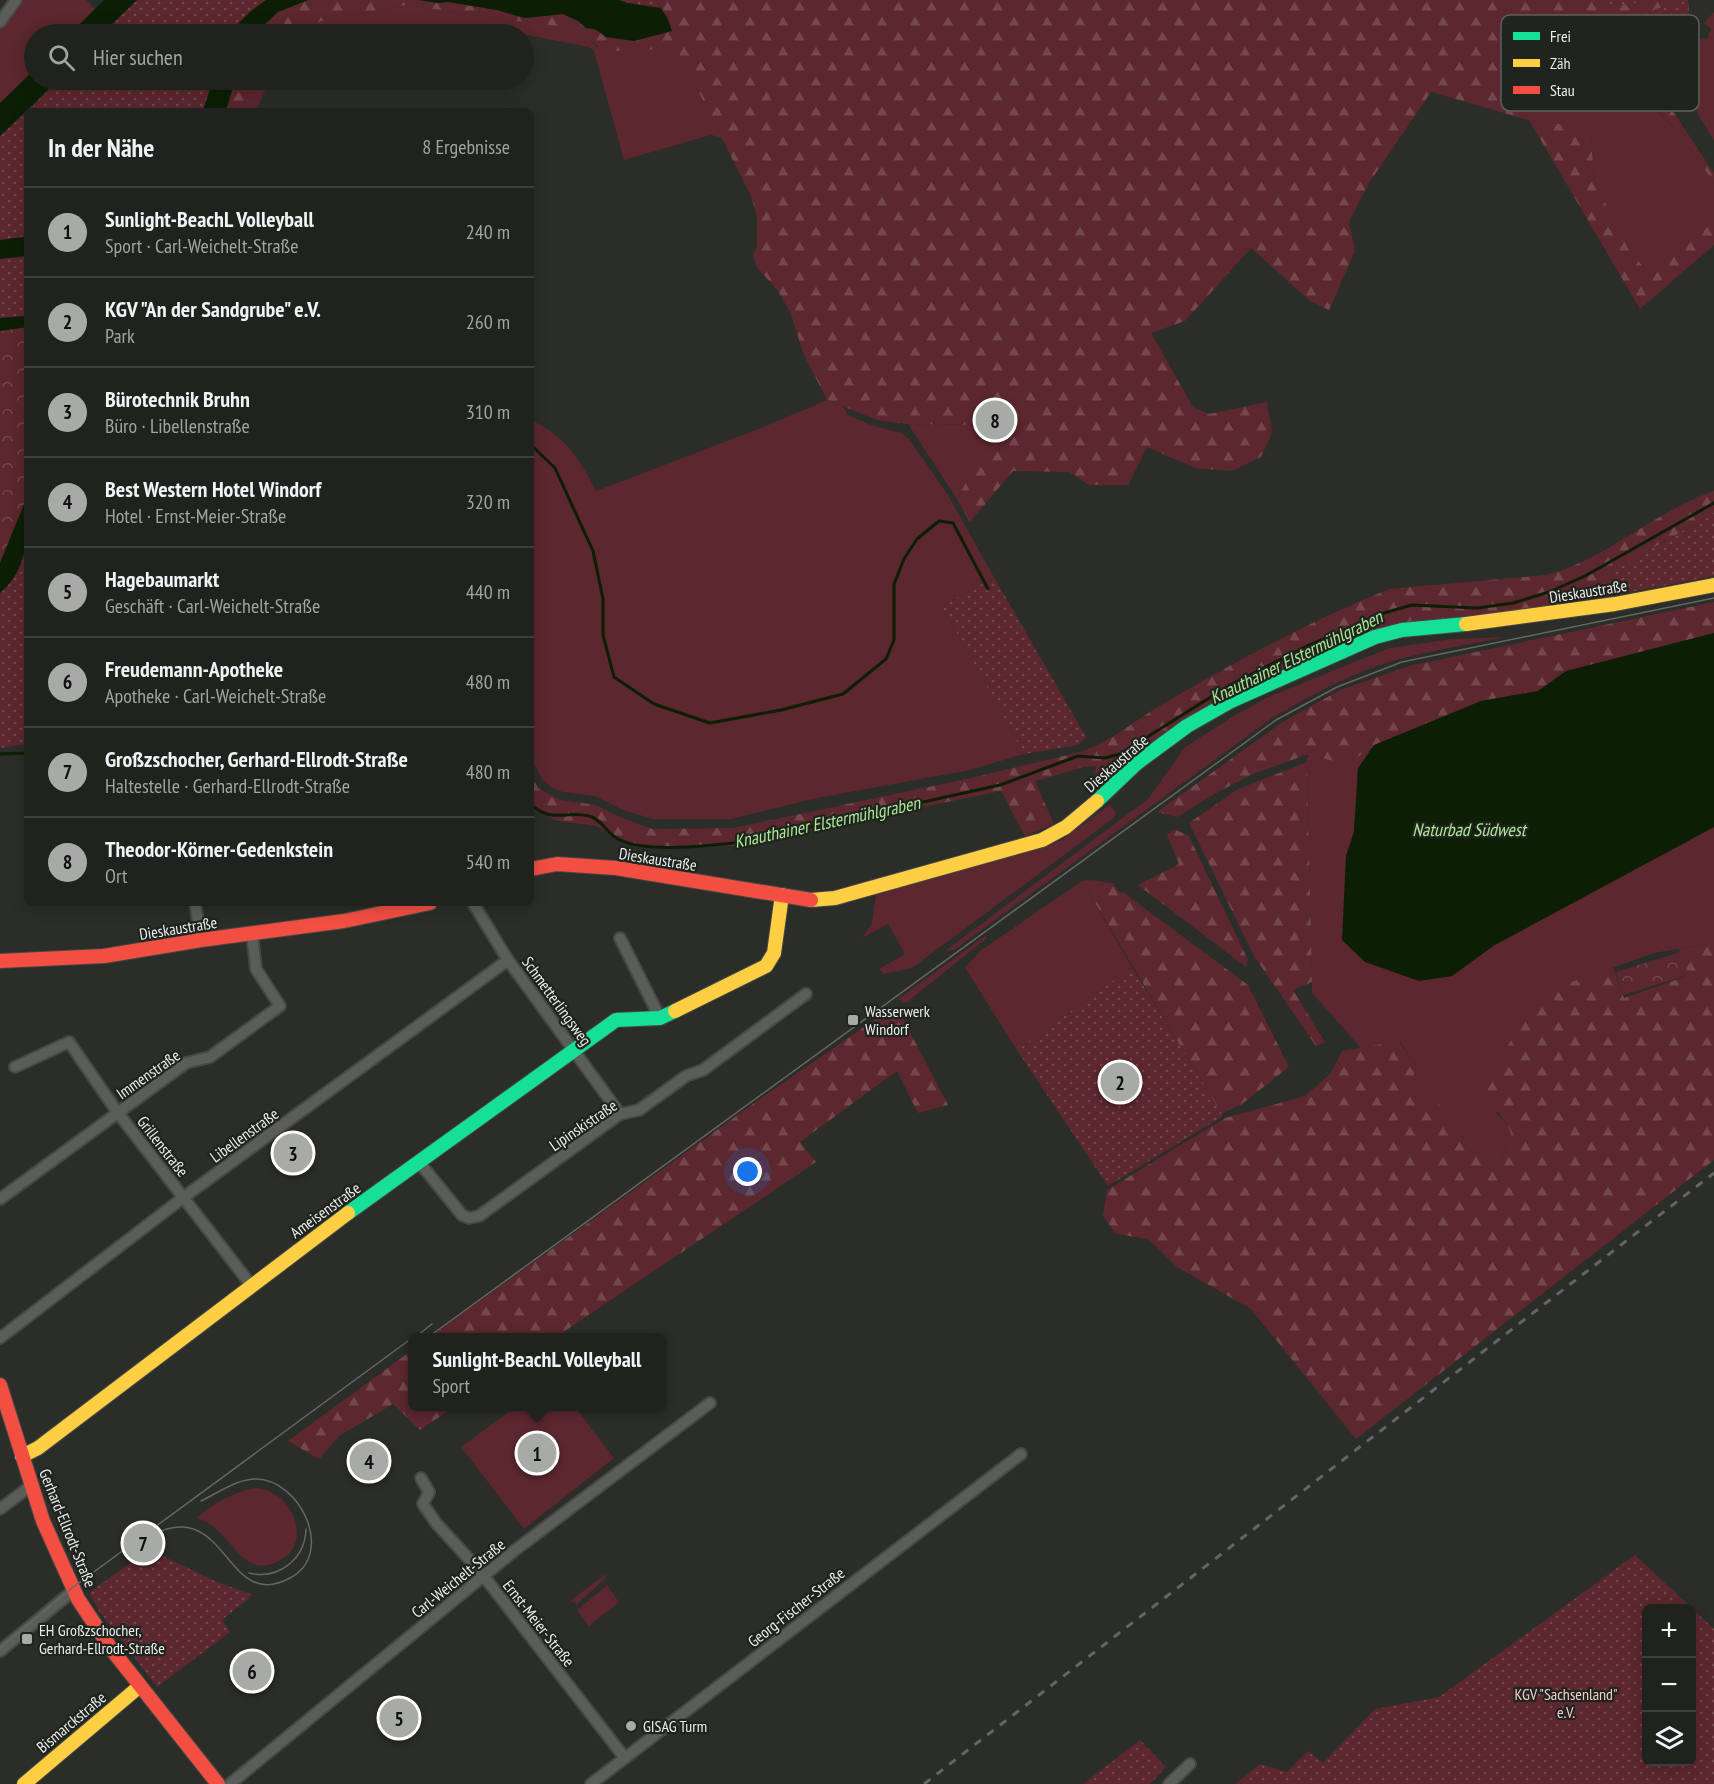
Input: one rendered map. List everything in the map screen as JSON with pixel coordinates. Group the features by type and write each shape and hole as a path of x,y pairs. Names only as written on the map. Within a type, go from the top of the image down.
{"main road":[{"name":"Dieskaustraße","path":"534,868 557,864 616,868 815,900 835,898 1042,840 1077,819 1137,763 1187,726 1231,701 1375,637 1402,630 1500,621 1615,604 1714,585"},
{"name":"Ameisenstraße","path":"22,1456 38,1448 251,1285 616,1020 660,1018 766,966 774,953 782,895"},
{"name":"Dieskaustraße","path":"0,961 104,956 201,940 344,921 416,906"},
{"name":"Gerhard-Ellrodt-Straße","path":"0,1385 32,1485 56,1550 74,1590 96,1627 218,1784"},
{"name":"Bismarckstraße","path":"24,1784 140,1686"}],"street":[{"path":"0,22 16,0"},
{"path":"195,906 201,940"},
{"name":"Schmetterlingsweg","path":"475,906 508,960 620,1114"},
{"name":"Immenstraße","path":"0,1198 186,1063 210,1057 280,1006 255,969 252,934"},
{"path":"620,938 660,1018"},
{"name":"Libellenstraße","path":"0,1338 183,1197 508,960"},
{"name":"Lipinskistraße","path":"419,1162 462,1215 469,1218 479,1216 620,1114 639,1110 686,1076 703,1070 806,994"},
{"name":"Grillenstraße","path":"15,1067 69,1042 118,1113 251,1285"},
{"name":"Carl-Weichelt-Straße","path":"230,1784 514,1551 710,1403"},
{"name":"Georg-Fischer-Straße","path":"591,1784 1021,1454"},
{"name":"Ernst-Meier-Straße","path":"421,1478 429,1492 423,1504 436,1523 484,1576 626,1758"},
{"path":"0,1509 32,1485"},
{"path":"0,1651 74,1590"},
{"path":"1169,1784 1190,1764"}],"green space":[{"path":"22,0 86,0 95,9 80,24 24,24 24,80 0,103 0,29"},
{"path":"137,0 266,0 238,24 112,24"},
{"path":"308,0 448,2 497,10 525,18 563,14 578,21 586,28 634,41 671,30 667,17 657,0 1688,0 1689,15 1501,15 1501,111 1529,111 1529,113 1591,136 1594,180 1629,250 1645,269 1714,212 1714,245 1640,309 1529,120 1431,92 1369,183 1349,222 1355,251 1329,310 1310,301 1251,248 1185,321 1151,333 1193,407 1209,414 1267,402 1272,433 1261,457 1232,471 1195,468 1147,447 1128,485 1089,485 1069,472 1013,471 970,522 957,499 997,425 908,424 880,421 827,400 803,353 791,314 778,291 756,266 753,255 757,246 757,217 751,196 673,41 660,49 603,50 582,33 573,29 406,5 308,24 265,24 278,12"},
{"path":"618,0 657,0 660,8 628,3"},
{"path":"1609,0 1653,0 1609,7"},
{"path":"1688,1 1689,15 1631,15"},
{"path":"406,5 573,29 582,32 597,47 673,40 722,138 711,135 624,160 594,51 589,47 534,36 534,24 308,24"},
{"path":"1714,12 1714,141 1697,111 1699,40 1707,39 1711,29 1704,23"},
{"path":"48,90 210,90 204,108 31,108"},
{"path":"230,90 249,90 241,108 227,108 230,102"},
{"path":"249,90 265,90 257,108 241,108"},
{"path":"1529,111 1657,111 1677,131 1714,183 1714,212 1645,269 1629,250 1594,180 1591,136 1529,114"},
{"path":"1658,111 1673,111 1714,173 1714,183 1677,131"},
{"path":"24,115 24,238 0,240 0,136"},
{"path":"24,256 24,316 0,318 0,259"},
{"path":"24,327 24,504 0,563 0,331"},
{"path":"827,400 843,406 848,415 871,425 901,433 909,439 948,495 994,577 942,606 1024,754 970,770 817,798 731,819 652,819 623,810 595,796 563,792 552,788 542,779 534,764 534,422 562,441 584,468 596,491 756,430"},
{"path":"908,424 998,425 957,499"},
{"path":"1714,491 1714,513 1610,573 1620,594 1350,643 1229,693 1131,756 1103,777 1095,778 1096,766 1084,767 1035,781 1054,824 1025,836 1001,791 730,846 642,848 596,826 558,821 534,810 534,780 538,788 560,800 596,805 652,829 733,828 971,778 1080,752 1102,743 1163,704 1274,642 1389,589 1546,575 1590,558 1692,500"},
{"path":"1714,513 1714,576 1620,594 1610,573"},
{"path":"24,553 24,744 0,748 0,593 19,565"},
{"path":"994,577 1086,737 1078,745 1024,754 942,606"},
{"path":"1714,602 1714,633 1565,672 1538,691 1481,701 1374,745 1346,766 1306,755 1253,774 1177,817 1157,812 1281,723 1340,690 1409,666"},
{"path":"1508,637 1386,663 1352,676 1303,701 1271,719 954,950 945,951 1148,799 1185,747 1232,717 1268,697 1389,648 1453,639"},
{"path":"1538,691 1481,701 1358,768 1354,832 1346,856 1452,976 1493,946 1714,827 1714,943 1654,953 1542,993 1496,1113 1507,1124 1511,1134 1506,1143 1501,1165 1482,1158 1466,1146 1463,1137 1438,1104 1423,1099 1411,1090 1415,1065 1400,1041 1361,1048 1312,993 1307,759 1318,735 1369,705"},
{"path":"1307,762 1312,982 1293,990 1325,1042 1316,1046 1254,956 1189,823 1238,789"},
{"path":"1109,805 1116,812 1115,817 912,968 883,974 879,969 905,954 888,924 862,938 872,923 876,895 1062,840"},
{"path":"1174,829 1189,836 1248,960 1246,967 1138,885 1179,864 1167,835"},
{"path":"1082,881 1132,967 1017,1050 965,968 980,951"},
{"path":"1082,881 1113,883 1119,892 1124,893 1248,985 1289,1067 1242,1104 1221,1114"},
{"path":"985,936 987,938 907,1002 904,1003 898,999"},
{"path":"1714,943 1714,1160 1356,1439 1251,1309 1177,1267 1148,1239 1116,1234 1103,1216 1107,1190 1225,1118 1305,1096 1331,1073 1342,1051 1399,1041 1415,1065 1412,1090 1423,1099 1438,1103 1463,1137 1466,1146 1482,1158 1501,1165 1506,1143 1511,1134 1507,1124 1481,1091 1542,993 1613,967 1624,998 1687,976 1679,949"},
{"path":"1681,952 1688,975 1623,995 1616,972"},
{"path":"1132,967 1223,1116 1108,1186 1017,1050"},
{"path":"893,1007 899,1011 948,1105 918,1113 897,1071 800,1142 816,1162 562,1333 436,1333 760,1099"},
{"path":"408,1353 408,1411 448,1411 420,1430 393,1404 339,1436 319,1459 288,1441"},
{"path":"510,1411 578,1411 614,1458 524,1529 461,1447"},
{"path":"258,1488 270,1491 280,1498 288,1507 297,1529 296,1541 291,1551 281,1560 260,1566 244,1558 215,1528 197,1518 225,1498"},
{"path":"156,1553 215,1581 253,1595 222,1620 230,1632 157,1687 99,1611 89,1593 141,1555"},
{"name":"KGV \"Sachsenland\" e.V.","path":"1635,1555 1688,1604 1642,1604 1642,1766 1696,1766 1696,1612 1714,1629 1714,1784 1235,1784 1260,1764 1287,1772 1308,1751 1323,1763 1375,1709 1439,1697"},
{"path":"606,1574 606,1578 577,1604 570,1601"},
{"path":"607,1585 619,1602 589,1626 577,1610"},
{"path":"1140,1740 1166,1767 1150,1784 1083,1784"}],"water":[{"path":"104,0 137,0 112,24 80,24"},
{"path":"266,0 308,0 278,12 265,24 238,24"},
{"path":"419,0 618,0 660,8 667,17 672,31 634,41 606,37 595,29 586,28 578,21 563,14 525,18 497,10"},
{"path":"24,80 24,90 48,90 29,108 24,108 24,113 0,136 0,103"},
{"path":"210,90 232,90 226,108 204,108"},
{"path":"24,237 24,256 0,259 0,240"},
{"path":"24,316 24,327 0,331 0,318"},
{"path":"24,504 22,561 10,583 0,593 0,563"},
{"name":"Naturbad Südwest","path":"1714,633 1714,827 1493,946 1452,976 1419,981 1365,962 1342,940 1346,856 1354,832 1358,768 1374,745 1481,701 1538,691 1566,671"}],"waterway":[{"path":"534,448 555,468 593,551 603,599 603,635 614,677 654,704 710,723 781,710 843,694 886,659 894,640 894,584 904,559 917,539 939,521 953,523 988,589"},
{"name":"Knauthainer Elstermühlgraben","path":"534,807 547,814 589,816 601,823 618,839 630,844 661,847 714,845 743,842 1000,785 1078,756 1105,758 1120,754 1230,685 1305,647 1384,613 1412,605 1477,608 1513,603 1549,592 1585,576 1714,503"},
{"name":"Knauthainer Elstermühlgraben","path":"0,754 24,753"}],"tram line":[{"path":"434,1333 1276,720 1337,687 1402,662 1714,598"},
{"path":"420,1333 432,1324"},
{"path":"0,1648 72,1588 408,1341"},
{"path":"154,1534 178,1527 197,1531 212,1541 238,1570 252,1581 269,1585 290,1578 304,1567 310,1552 311,1536 307,1520 298,1504 286,1491 272,1482 256,1479 234,1484 201,1501"},
{"path":"249,1573 270,1573 288,1565 301,1550 306,1529"}],"railway":[{"path":"924,1784 1714,1173"}],"traffic: fast":[{"path":"1097,801 1137,763 1187,726 1231,701 1375,637 1402,630 1466,624"},
{"path":"348,1213 616,1020 660,1018 675,1011"}],"traffic: slow":[{"path":"1466,624 1615,604 1714,585"},
{"path":"811,900 835,898 1042,840 1066,827 1097,801"},
{"path":"675,1011 766,966 774,953 782,895"},
{"path":"22,1456 38,1448 348,1213"},
{"path":"24,1784 140,1686"}],"traffic: jam":[{"path":"534,868 557,864 616,868 811,900"},
{"path":"0,961 104,956 201,940 344,921 416,906"},
{"path":"0,1385 43,1521 78,1599 112,1650 218,1784"}],"place":[{"name":"Theodor-Körner-Gedenkstein","path":"995,420"},
{"name":"Wasserwerk Windorf","path":"853,1020"},
{"name":"KGV \"An der Sandgrube\" e.V.","path":"1120,1082"},
{"name":"Bürotechnik Bruhn","path":"293,1153"},
{"name":"Sunlight-BeachL Volleyball","path":"537,1453"},
{"name":"Best Western Hotel Windorf","path":"369,1461"},
{"name":"Großzschocher, Gerhard-Ellrodt-Straße","path":"143,1543"},
{"name":"EH Großzschocher, Gerhard-Ellrodt-Straße","path":"27,1639"},
{"name":"Freudemann-Apotheke","path":"252,1671"},
{"name":"Hagebaumarkt","path":"399,1718"},
{"name":"GISAG Turm","path":"631,1726"}]}
